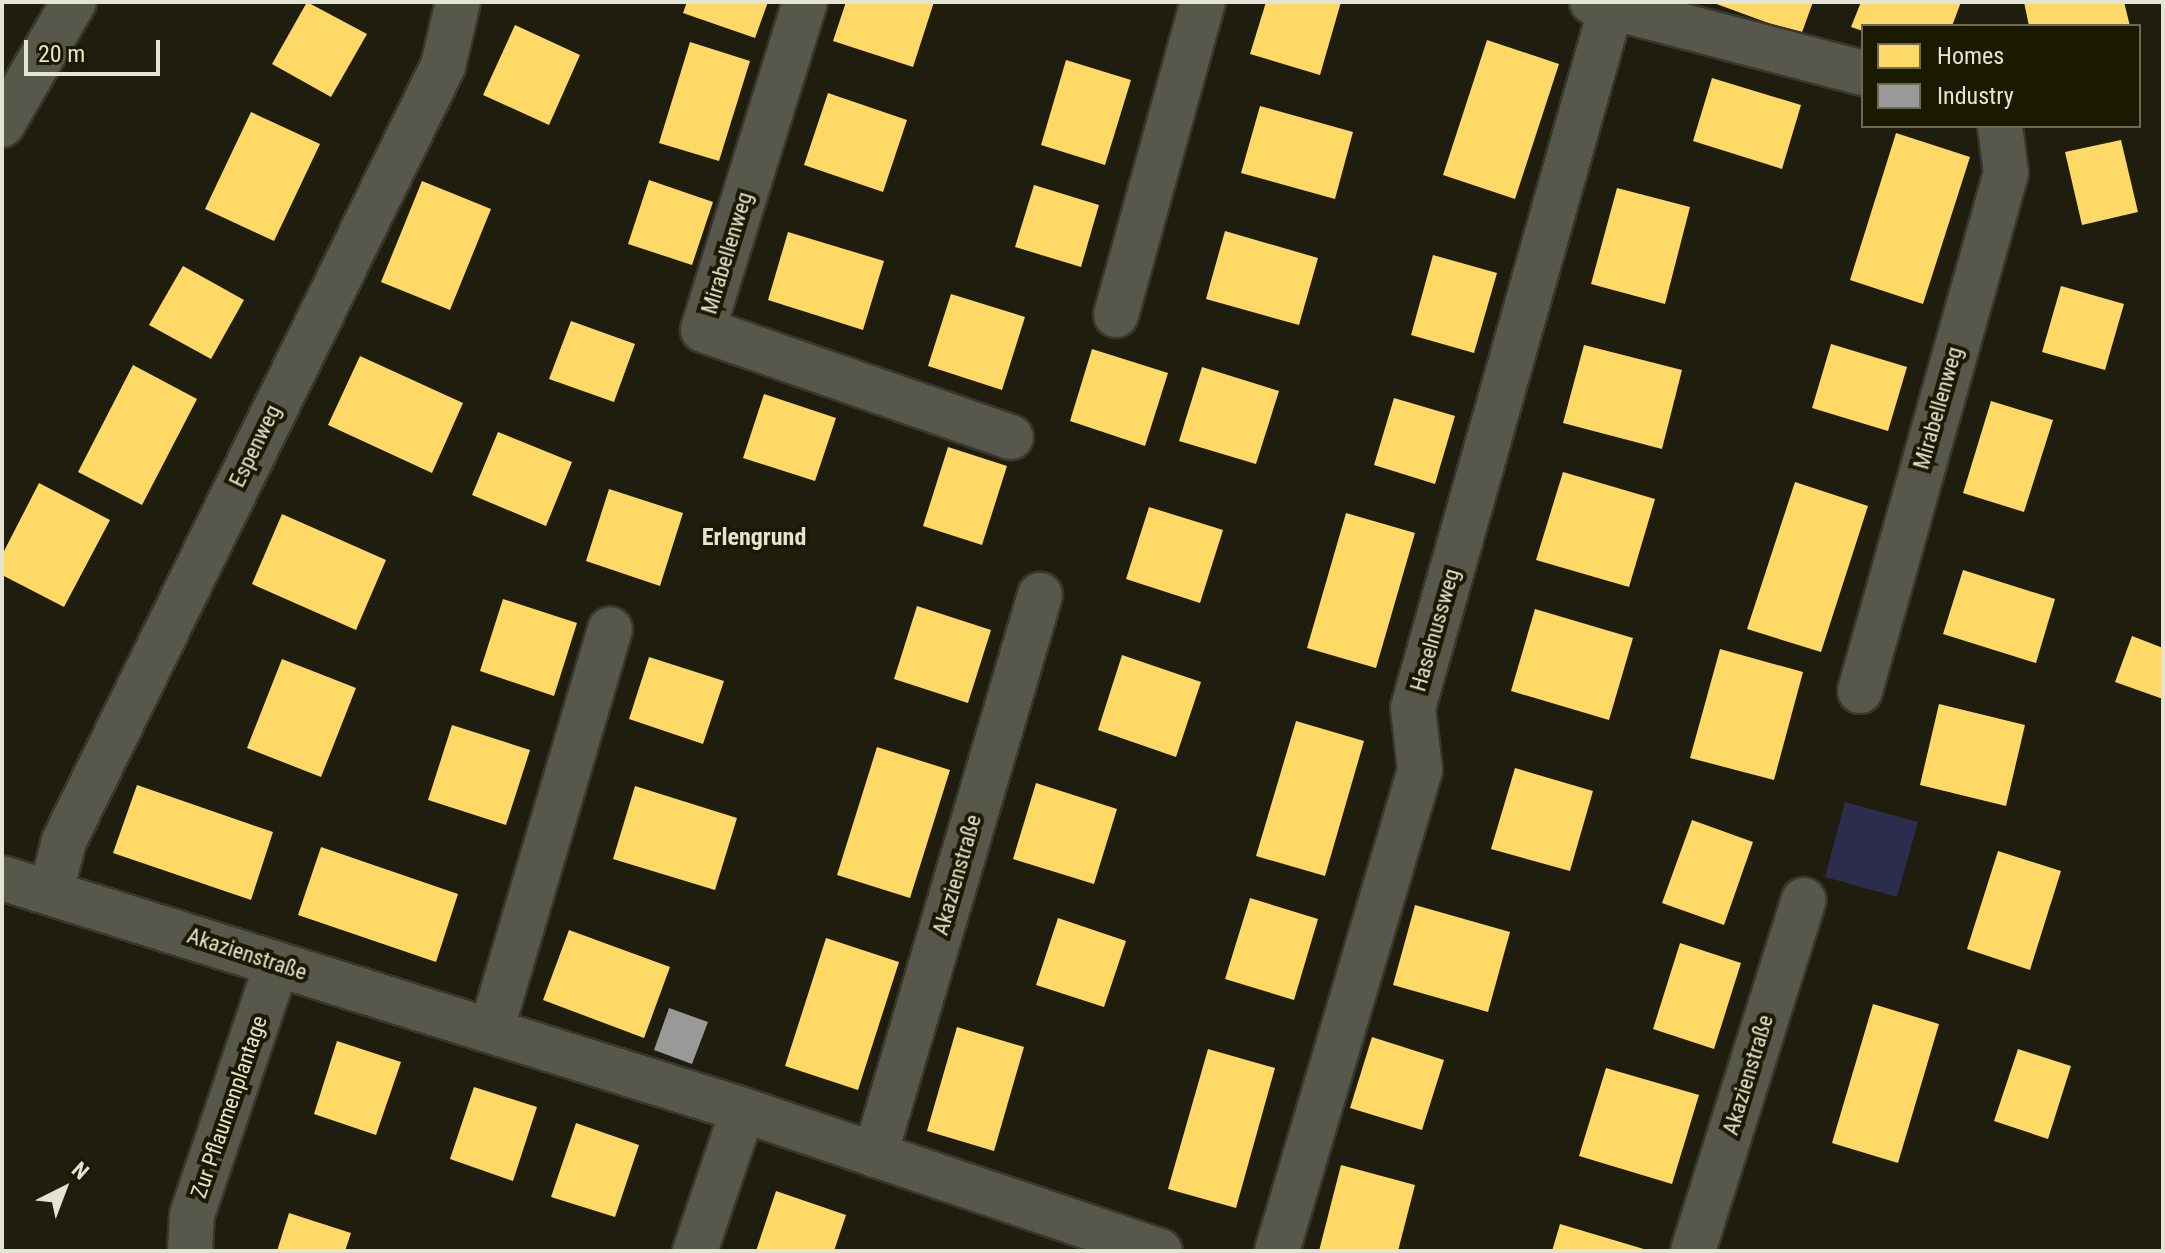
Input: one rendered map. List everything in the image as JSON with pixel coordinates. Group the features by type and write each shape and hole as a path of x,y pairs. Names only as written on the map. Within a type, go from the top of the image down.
{"street":[{"path":"5,113 74,2"},
{"name":"Espenweg","path":"51,891 64,841 443,66 458,2"},
{"name":"Mirabellenweg","path":"805,2 703,330 1011,437"},
{"path":"1116,315 1203,2"},
{"path":"1601,5 1861,72"},
{"name":"Haselnussweg","path":"1277,1251 1420,770 1413,708 1601,5"},
{"name":"Mirabellenweg","path":"1860,691 2006,173 2000,128"},
{"name":"Akazienstraße","path":"875,1155 1040,595"},
{"path":"491,1031 610,629"},
{"name":"Akazienstraße","path":"2,878 743,1110 1160,1251"},
{"name":"Akazienstraße","path":"1693,1251 1804,900"},
{"name":"Zur Pflaumenplantage","path":"190,1251 192,1215 277,964"},
{"path":"695,1251 743,1110"}],"shaded area":[{"path":"1845,802 1918,822 1897,897 1825,877"}],"building: Homes":[{"path":"307,2 367,34 331,97 272,64"},
{"path":"687,2 768,2 755,38 683,13"},
{"path":"846,2 934,2 913,67 833,41"},
{"path":"1266,2 1341,2 1320,75 1250,54"},
{"path":"1711,2 1813,2 1801,35"},
{"path":"1861,2 1961,2 1953,24 1861,24 1861,30 1851,27"},
{"path":"2024,2 2124,2 2130,24 2029,24"},
{"path":"515,25 580,55 549,125 483,95"},
{"path":"1487,40 1559,64 1515,199 1443,175"},
{"path":"690,42 750,61 719,161 659,143"},
{"path":"1066,60 1131,80 1105,165 1041,145"},
{"path":"1712,78 1801,105 1782,169 1693,141"},
{"path":"828,93 907,120 883,192 804,165"},
{"path":"1260,106 1353,132 1335,199 1241,173"},
{"path":"251,112 320,144 274,241 205,209"},
{"path":"1896,133 1970,157 1923,304 1850,280"},
{"path":"2121,140 2138,212 2082,225 2065,152"},
{"path":"649,180 713,202 692,265 628,244"},
{"path":"422,181 491,209 450,310 381,282"},
{"path":"1034,185 1099,205 1081,267 1015,247"},
{"path":"1617,188 1690,207 1665,304 1591,284"},
{"path":"1225,231 1318,258 1299,325 1206,299"},
{"path":"788,232 884,261 863,330 768,300"},
{"path":"1433,255 1497,273 1474,353 1411,335"},
{"path":"183,266 244,300 211,359 149,325"},
{"path":"2061,286 2124,304 2105,370 2042,352"},
{"path":"951,294 1025,317 1002,390 928,366"},
{"path":"571,321 635,344 614,402 549,379"},
{"path":"1831,344 1907,367 1888,431 1812,408"},
{"path":"1584,345 1682,370 1662,449 1563,423"},
{"path":"1092,349 1168,373 1145,446 1070,421"},
{"path":"360,356 463,403 432,473 328,425"},
{"path":"133,365 197,399 142,505 78,472"},
{"path":"1202,367 1279,391 1256,464 1179,441"},
{"path":"764,394 836,418 815,481 743,458"},
{"path":"1394,398 1455,416 1435,484 1374,465"},
{"path":"1991,401 2053,420 2024,512 1963,493"},
{"path":"498,432 572,462 546,526 472,495"},
{"path":"948,447 1007,466 982,545 923,526"},
{"path":"1563,472 1655,499 1629,587 1536,560"},
{"path":"1795,482 1868,506 1821,652 1747,629"},
{"path":"39,483 110,520 64,607 2,575 2,555"},
{"path":"609,489 683,513 660,586 586,561"},
{"path":"1149,507 1223,530 1200,603 1126,579"},
{"path":"1346,513 1415,533 1376,668 1307,648"},
{"path":"282,514 386,560 356,630 252,584"},
{"path":"1963,570 2055,599 2036,663 1943,634"},
{"path":"503,599 577,623 554,696 480,671"},
{"path":"917,606 991,630 968,703 894,679"},
{"path":"1535,609 1633,638 1609,720 1511,691"},
{"path":"2132,636 2163,648 2163,699 2115,682"},
{"path":"1720,649 1803,672 1774,780 1690,758"},
{"path":"1122,655 1201,682 1176,757 1098,730"},
{"path":"649,657 724,681 703,744 629,719"},
{"path":"282,659 356,688 321,777 247,748"},
{"path":"1939,704 2025,725 2006,806 1920,785"},
{"path":"1296,721 1364,741 1325,876 1256,856"},
{"path":"452,725 530,750 506,825 428,800"},
{"path":"877,747 950,770 910,898 837,875"},
{"path":"1515,768 1593,791 1570,871 1491,849"},
{"path":"1036,783 1117,809 1094,884 1013,859"},
{"path":"137,785 273,832 251,900 113,853"},
{"path":"635,786 737,818 715,890 613,859"},
{"path":"1692,820 1753,842 1724,925 1662,903"},
{"path":"321,847 458,894 436,962 298,915"},
{"path":"1998,851 2061,871 2030,970 1967,949"},
{"path":"1250,898 1318,919 1294,1000 1225,979"},
{"path":"1415,905 1510,932 1488,1012 1393,985"},
{"path":"1058,918 1126,941 1104,1007 1036,985"},
{"path":"569,930 670,967 644,1038 543,1000"},
{"path":"826,938 899,962 858,1090 785,1066"},
{"path":"1680,943 1741,963 1714,1049 1653,1029"},
{"path":"1873,1004 1939,1024 1898,1163 1832,1143"},
{"path":"957,1027 1024,1047 994,1151 927,1131"},
{"path":"1372,1037 1444,1060 1422,1130 1350,1108"},
{"path":"337,1041 401,1062 376,1135 314,1114"},
{"path":"1208,1049 1275,1068 1236,1208 1168,1189"},
{"path":"2018,1049 2071,1066 2048,1139 1994,1121"},
{"path":"1606,1068 1699,1095 1672,1184 1579,1156"},
{"path":"474,1087 537,1107 513,1181 450,1159"},
{"path":"576,1123 639,1145 615,1217 551,1197"},
{"path":"1341,1165 1415,1185 1398,1251 1319,1251"},
{"path":"776,1191 846,1215 834,1251 756,1251"},
{"path":"289,1213 351,1233 345,1251 277,1251"},
{"path":"1560,1224 1647,1250 1647,1251 1552,1251"}],"building: Industry":[{"path":"669,1008 708,1022 692,1064 654,1050"}],"district":[{"name":"Erlengrund","path":"754,538"}]}
